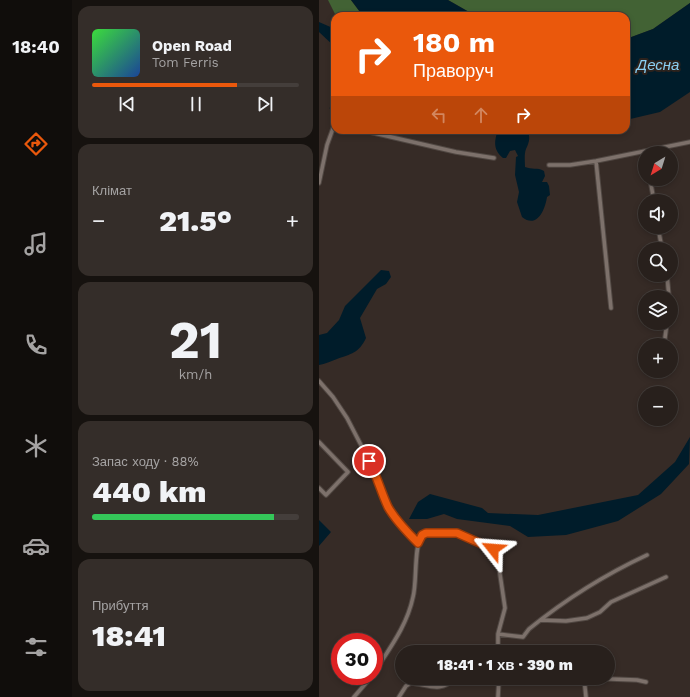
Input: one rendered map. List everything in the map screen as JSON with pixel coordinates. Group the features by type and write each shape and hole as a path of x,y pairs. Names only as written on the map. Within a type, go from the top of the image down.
{"street":[{"path":"319,183 327,145 331,134"},
{"path":"378,134 469,155 494,158"},
{"path":"672,146 690,142"},
{"path":"549,165 570,166 638,154"},
{"path":"596,162 611,308"},
{"path":"319,382 333,397 347,418 376,474 389,507 403,527 418,543"},
{"path":"319,442 348,472 326,495 319,488"},
{"path":"383,658 407,618 416,586 418,543 422,535 426,533 457,533 488,546 497,554 505,608 498,634 498,645"},
{"path":"498,634 523,637 529,629 576,593 608,574 647,555"},
{"path":"541,620 566,621 593,616 611,602 666,577"},
{"path":"615,679 646,682"},
{"path":"354,697 364,685"},
{"path":"399,697 408,685"},
{"path":"422,685 439,688 446,685"},
{"path":"498,697 499,685"},
{"path":"585,685 586,697"}],"green space":[{"path":"328,0 351,0 360,12 334,12"},
{"path":"448,0 690,0 690,3 653,29 630,38 630,12 469,12"}],"water":[{"path":"351,0 448,0 469,12 360,12"},
{"name":"Десна","path":"690,3 690,92 660,112 630,119 630,38 653,29"},
{"path":"319,22 331,27 331,43 319,32"},
{"path":"497,134 529,135 525,153 525,167 544,171 545,176 542,182 547,182 550,195 547,197 542,212 532,221 522,217 517,202 519,192 515,175 516,157 518,156 515,150 510,151 506,158 503,158 497,152 495,145"},
{"path":"381,270 389,271 391,277 386,284 377,289 360,318 366,338 363,343 357,350 350,354 319,365 319,335 327,333 339,320 345,306"},
{"path":"690,437 689,464 661,494 618,521 566,535 528,537 510,526 457,519 444,514 427,519 409,519 418,502 430,494 482,508 488,513 538,515 638,495 675,462"},
{"path":"319,520 331,532 319,546"}],"route":[{"path":"369,461 376,474 389,507 403,527 418,543 422,535 426,533 457,533 493,549"}]}
